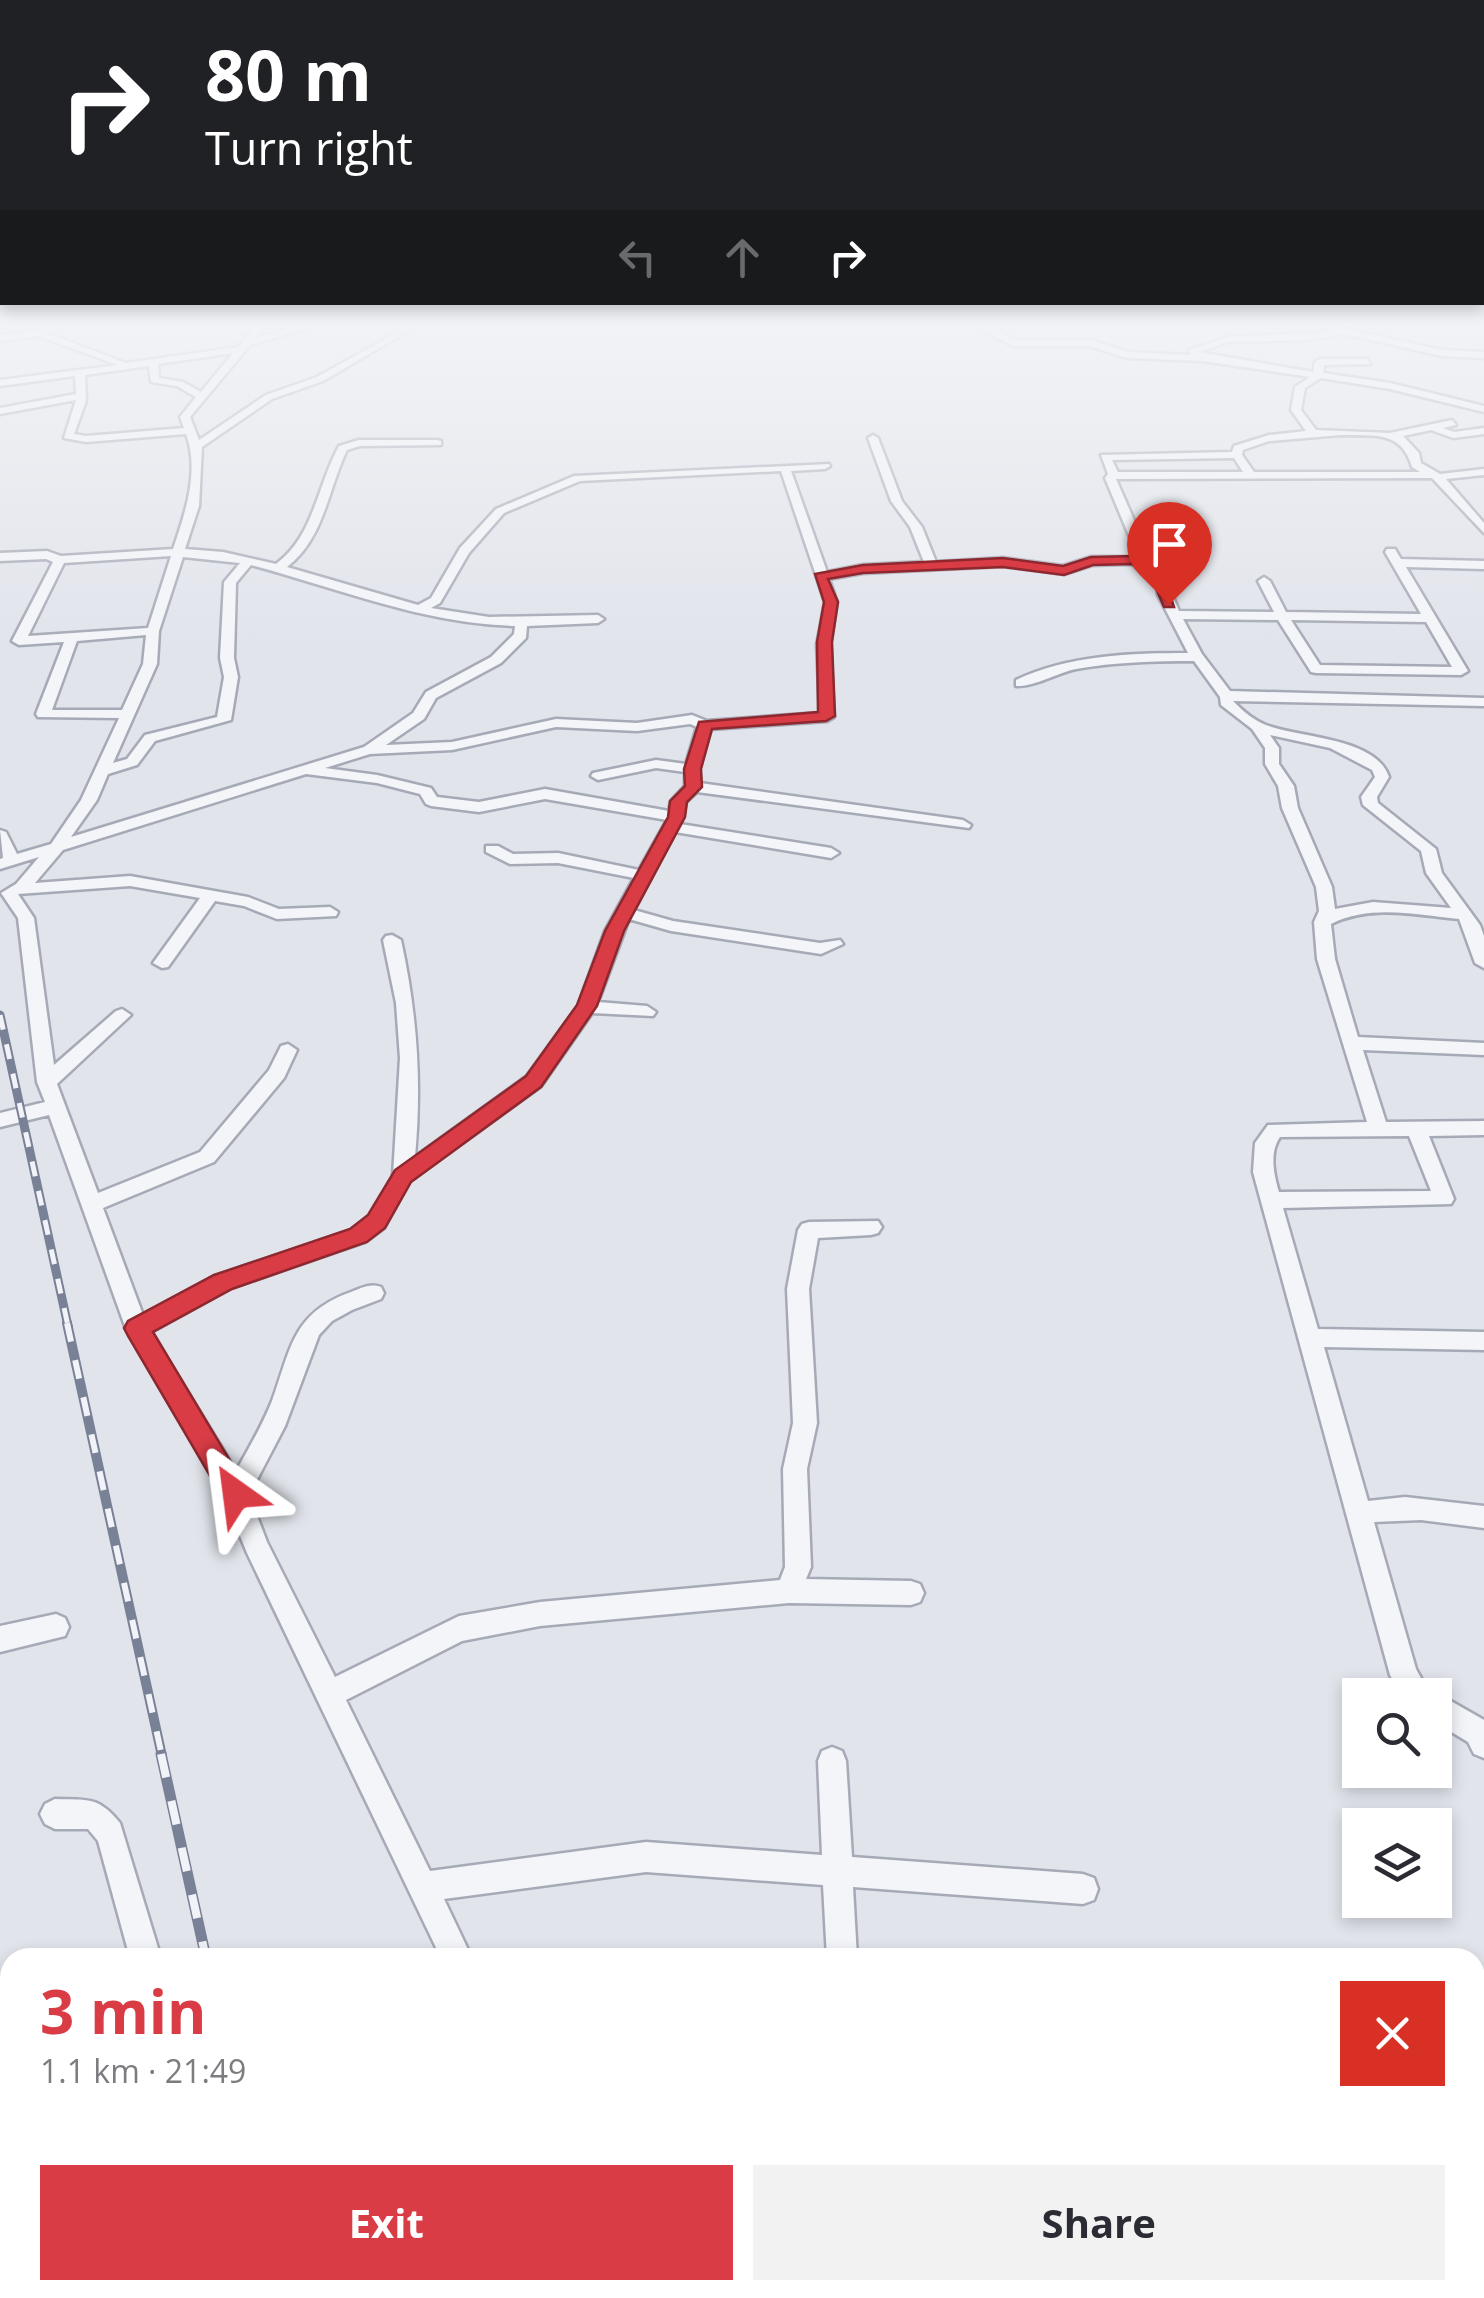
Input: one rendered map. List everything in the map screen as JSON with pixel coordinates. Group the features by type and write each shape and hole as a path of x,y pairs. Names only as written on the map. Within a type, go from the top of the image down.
{"street":[{"path":"69,433 86,439 161,433"},
{"path":"11,890 57,847 82,814 150,664 154,631 193,506 196,446 191,433"},
{"path":"196,446 215,433"},
{"path":"1237,455 1247,442 1310,433"},
{"path":"1322,433 1400,433"},
{"path":"1392,435 1414,453 1416,464 1436,476 1484,530"},
{"path":"873,438 897,501 916,527 932,567"},
{"path":"277,569 314,534 318,507 343,448 359,443 437,443"},
{"path":"1114,475 1105,457 1237,455"},
{"path":"1237,455 1252,476"},
{"path":"423,607 436,600 464,551 500,511 578,478 826,466"},
{"path":"0,835 6,862 368,750 452,746 556,723 637,727 692,719 705,725 826,716 824,635 831,602 786,468"},
{"path":"820,577 863,569 1003,562 1064,570 1091,561 1140,560 1141,550 1110,478 1114,475 1436,476 1484,472"},
{"path":"1466,511 1484,510"},
{"path":"0,557 47,556 60,560 175,554 248,561 499,623 598,618"},
{"path":"1264,580 1316,669 1461,671 1455,654 1394,558 1484,565"},
{"path":"60,560 19,641 154,631"},
{"path":"1135,560 1158,577 1174,615 1198,656 1228,695 1233,711 1259,729 1272,748 1272,764 1286,786 1290,808 1324,888 1327,911 1322,922 1323,948 1368,1099 1378,1115 1377,1128"},
{"path":"103,771 132,762 150,738 224,720 231,677 227,658 230,582 248,561"},
{"path":"1174,615 1431,618"},
{"path":"368,750 420,716 431,695 496,660 520,634 521,622"},
{"path":"72,637 43,714 128,714"},
{"path":"1021,684 1048,671 1198,656"},
{"path":"1457,671 1484,694"},
{"path":"1228,695 1484,702"},
{"path":"403,1176 534,1081 587,1006 624,912 674,822 679,801 693,787 692,769 705,725"},
{"path":"1259,729 1328,744 1379,768 1382,776 1370,796 1371,805 1420,838 1432,859 1434,873 1472,925 1484,964"},
{"path":"598,776 656,764 692,769"},
{"path":"303,770 377,779 426,792 431,801 459,806 545,794 831,853"},
{"path":"693,787 964,824"},
{"path":"492,848 510,859 558,858 590,868 642,875"},
{"path":"11,890 130,881 248,902 277,914 330,912"},
{"path":"11,890 26,918 47,1082 54,1107 137,1328 236,1494 256,1545 452,1948"},
{"path":"162,963 210,896"},
{"path":"1322,922 1354,907 1374,905 1462,914"},
{"path":"624,912 690,929 821,949 834,944"},
{"path":"137,1328 223,1282 358,1236 377,1222 403,1176 414,1083 412,1031 392,940"},
{"path":"587,1006 647,1012"},
{"path":"47,1082 122,1014"},
{"path":"1351,1043 1484,1050"},
{"path":"92,1204 206,1157 277,1073 288,1050"},
{"path":"0,1120 54,1107"},
{"path":"1272,1200 1444,1199 1416,1128"},
{"path":"1406,1678 1264,1172 1265,1143 1276,1130 1484,1128"},
{"path":"789,1592 798,1567 795,1469 805,1422 798,1289 809,1230 871,1228"},
{"path":"236,1494 274,1424 306,1335 322,1314 339,1303 373,1293"},
{"path":"1311,1338 1484,1341"},
{"path":"1358,1514 1389,1509 1484,1517"},
{"path":"330,1694 459,1629 540,1614 789,1592 911,1593"},
{"path":"0,1639 56,1627"},
{"path":"1452,1716 1478,1732 1484,1744"},
{"path":"832,1761 841,1948"},
{"path":"55,1814 95,1815 110,1833 143,1948"},
{"path":"423,1887 646,1857 1083,1889"}],"railway":[{"path":"0,1015 68,1326"},
{"path":"67,1323 162,1756"},
{"path":"161,1754 204,1948"}],"route":[{"path":"236,1494 137,1328 223,1282 358,1236 377,1222 403,1176 534,1081 587,1006 614,931 672,827 679,801 693,787 692,769 705,725 826,716 824,642 831,602 820,577 863,569 1003,562 1064,570 1091,561 1135,560 1158,577 1169,604"}]}
